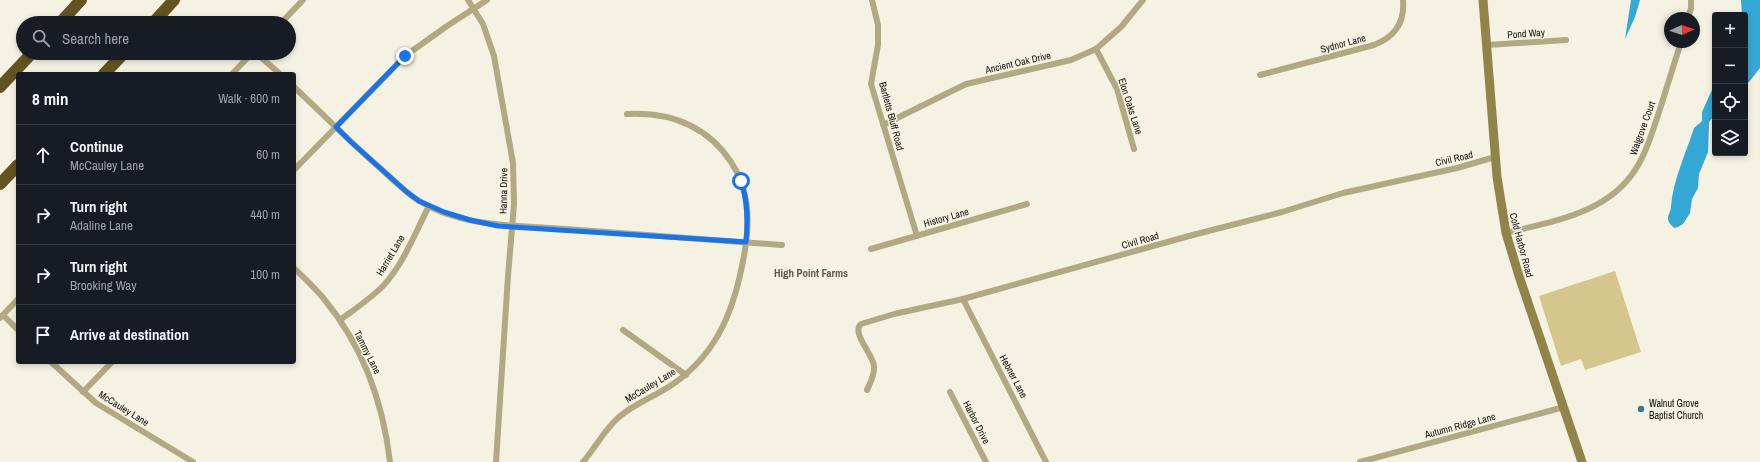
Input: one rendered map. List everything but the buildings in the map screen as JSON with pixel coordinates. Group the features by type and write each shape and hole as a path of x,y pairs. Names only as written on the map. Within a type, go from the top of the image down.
{"highway":[{"path":"66,16 81,0"},
{"path":"159,16 174,0"},
{"path":"0,87 25,60"},
{"path":"106,72 117,60"},
{"path":"0,184 16,167"}],"main road":[{"name":"Cold Harbor Road","path":"1483,0 1496,157 1506,233 1519,276 1582,462"}],"street":[{"path":"287,16 302,0"},
{"name":"Hanna Drive","path":"468,0 489,38 494,56 511,142 514,183 496,462"},
{"path":"296,168 405,56 487,0"},
{"name":"Bartletts Bluff Road","path":"872,0 878,25 878,45 871,84 916,236"},
{"name":"Ancient Oak Drive","path":"883,125 966,84 1071,60 1096,49 1121,27 1143,0"},
{"name":"Sydnor Lane","path":"1260,75 1374,45 1385,40 1400,24 1403,16 1403,0"},
{"path":"1690,12 1691,0"},
{"name":"Pond Way","path":"1487,45 1566,40"},
{"name":"Walgrove Court","path":"1506,233 1587,209 1611,195 1630,177 1638,167 1648,146 1679,48"},
{"name":"Elon Oaks Lane","path":"1096,49 1116,89 1134,149"},
{"path":"234,72 245,60"},
{"path":"264,60 278,72"},
{"path":"296,89 408,193 429,206 470,220 494,225 782,245"},
{"name":"McCauley Lane","path":"583,462 619,416 641,402 660,393 686,375 714,343 728,316 737,290 746,242 748,225 746,197 734,167 717,145 697,128 673,118 657,115 627,114"},
{"name":"Civil Road","path":"867,390 872,378 874,367 858,333 858,326 860,324 894,314 963,299 1189,236 1282,212 1343,193 1457,168 1496,157"},
{"name":"History Lane","path":"871,249 1027,204"},
{"name":"Harriet Lane","path":"340,320 369,299 384,284 399,263 429,206"},
{"name":"Tammy Lane","path":"296,270 324,298 340,320 362,358 377,396 386,432 390,462"},
{"name":"Hebner Lane","path":"963,299 1046,462"},
{"path":"16,301 1,317 16,328"},
{"path":"623,330 686,375"},
{"name":"McCauley Lane","path":"53,364 96,403 193,462"},
{"path":"83,392 110,364"},
{"name":"Harbor Drive","path":"950,392 986,462"},
{"name":"Autumn Ridge Lane","path":"1360,462 1564,407"}],"shaded area":[{"path":"1615,271 1641,352 1585,370 1581,359 1561,366 1539,296"}],"water":[{"path":"1631,0 1640,0 1635,17 1625,39"},
{"path":"1741,0 1760,0 1760,68 1748,82 1748,12 1742,12"},
{"path":"1712,90 1712,118 1709,122 1708,152 1699,174 1698,188 1692,199 1690,213 1683,224 1675,228 1670,224 1668,218 1671,210 1674,186 1694,128 1702,121 1702,112"}],"place":[{"name":"Walnut Grove Baptist Church","path":"1641,409"}],"district":[{"name":"High Point Farms","path":"811,273"}],"route":[{"path":"405,56 336,127 408,193 419,201 444,212 470,220 498,226 554,228 746,242 748,225 747,207 746,197 741,181"}]}
